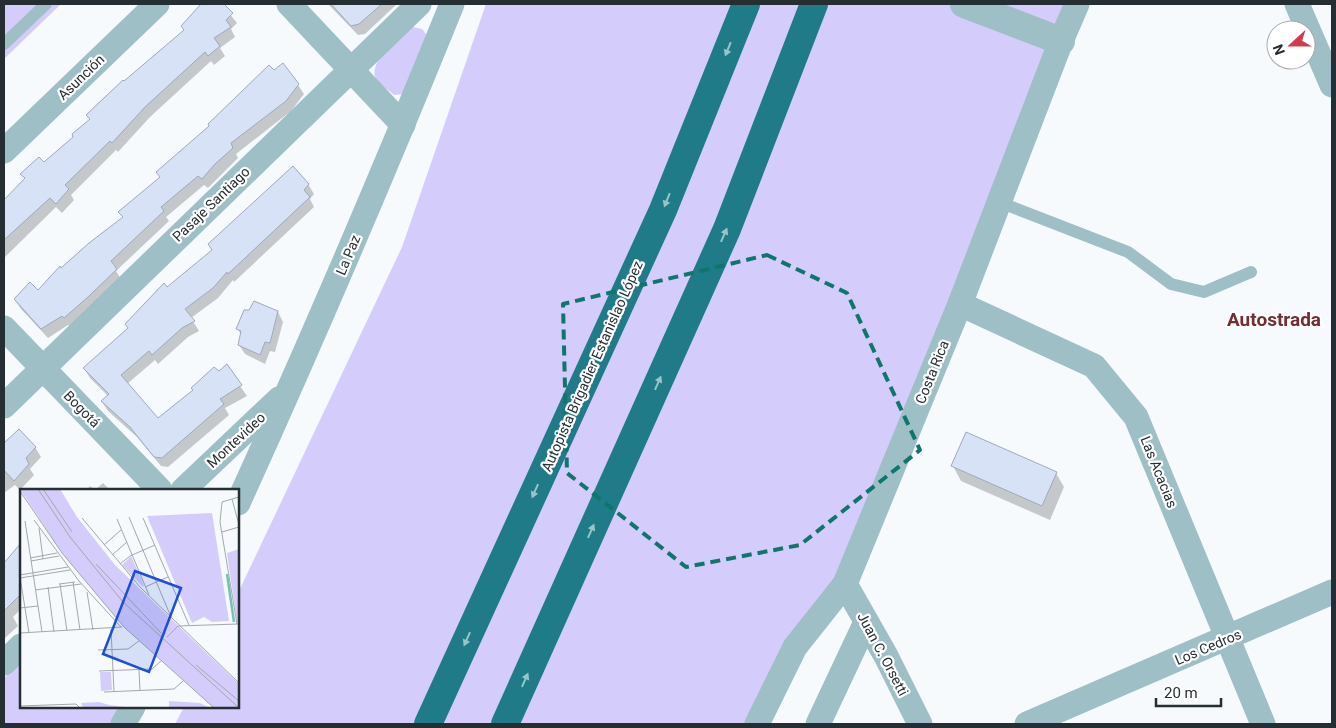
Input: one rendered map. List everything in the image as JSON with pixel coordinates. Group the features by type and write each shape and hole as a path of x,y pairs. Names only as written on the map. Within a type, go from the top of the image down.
{"highway":[{"name":"Autopista Brigadier Estanislao López","path":"428,724 663,210 746,4"},
{"path":"505,724 727,229 814,4"}],"street":[{"name":"Asunción","path":"4,151 158,4"},
{"path":"289,4 403,125"},
{"name":"Pasaje Santiago","path":"4,406 420,4"},
{"name":"La Paz","path":"239,501 289,390 403,125 452,4"},
{"path":"964,4 1061,41"},
{"name":"Costa Rica","path":"757,724 795,647 845,584 960,304 1077,4"},
{"path":"1297,4 1332,85"},
{"name":"Las Acacias","path":"960,304 1094,366 1136,417 1263,724"},
{"name":"Bogotá","path":"4,328 159,489"},
{"name":"Montevideo","path":"184,489 289,390"},
{"name":"Juan C. Orsetti","path":"845,584 886,656 920,724"},
{"name":"Los Cedros","path":"1027,724 1332,592"},
{"path":"818,724 866,622"},
{"path":"4,663 20,647"},
{"path":"123,724 132,708"}],"lane":[{"path":"4,44 46,4"},
{"path":"999,202 1128,252 1171,284 1204,292 1251,272"}],"highlighted area":[{"path":"767,255 847,293 920,450 800,545 686,567 567,473 563,304"}],"shaded area":[{"path":"4,4 61,4 4,59"},
{"path":"486,4 1077,4 845,584 757,724 175,724 183,708 239,708 239,591 402,247"},
{"path":"413,27 422,29 426,34 425,43 403,94 394,95 376,79 374,72 380,57 386,49 400,35"},
{"path":"20,662 20,708 118,708 110,724 4,724 4,678"}],"building":[{"path":"201,4 224,4 233,13 226,20 231,27 214,38 220,46 208,56 205,52 145,107 112,143 110,141 65,185 69,189 56,204 50,198 4,240 4,200 25,178 20,174 39,157 44,162 73,137 72,134 90,119 86,115 123,80 184,30 181,26"},
{"path":"331,4 382,4 359,24 351,26"},
{"path":"283,63 299,84 286,101 231,143 233,148 202,179 198,176 161,207 164,211 111,261 117,269 88,297 64,318 62,316 41,329 14,299 30,282 38,290 60,266 61,268 89,243 123,217 118,212 160,177 156,172 209,126 208,124 269,65 274,70"},
{"path":"293,166 309,184 304,190 310,197 228,274 227,272 213,288 185,309 195,321 182,328 152,355 149,351 121,375 158,418 193,390 191,388 214,367 219,371 227,364 242,385 220,399 224,404 162,458 154,457 130,427 101,401 109,394 83,368 128,328 125,324 164,283 167,287 212,250 208,244"},
{"path":"254,301 278,311 270,343 265,342 260,355 238,345 241,331 236,329 244,310 249,310"},
{"path":"19,429 36,447 26,458 29,464 14,481 4,470 4,443"},
{"path":"966,432 1057,472 1042,506 951,466"},
{"path":"20,544 20,595 4,611 4,563"}],"district":[{"name":"Autostrada","path":"1274,319"}]}
